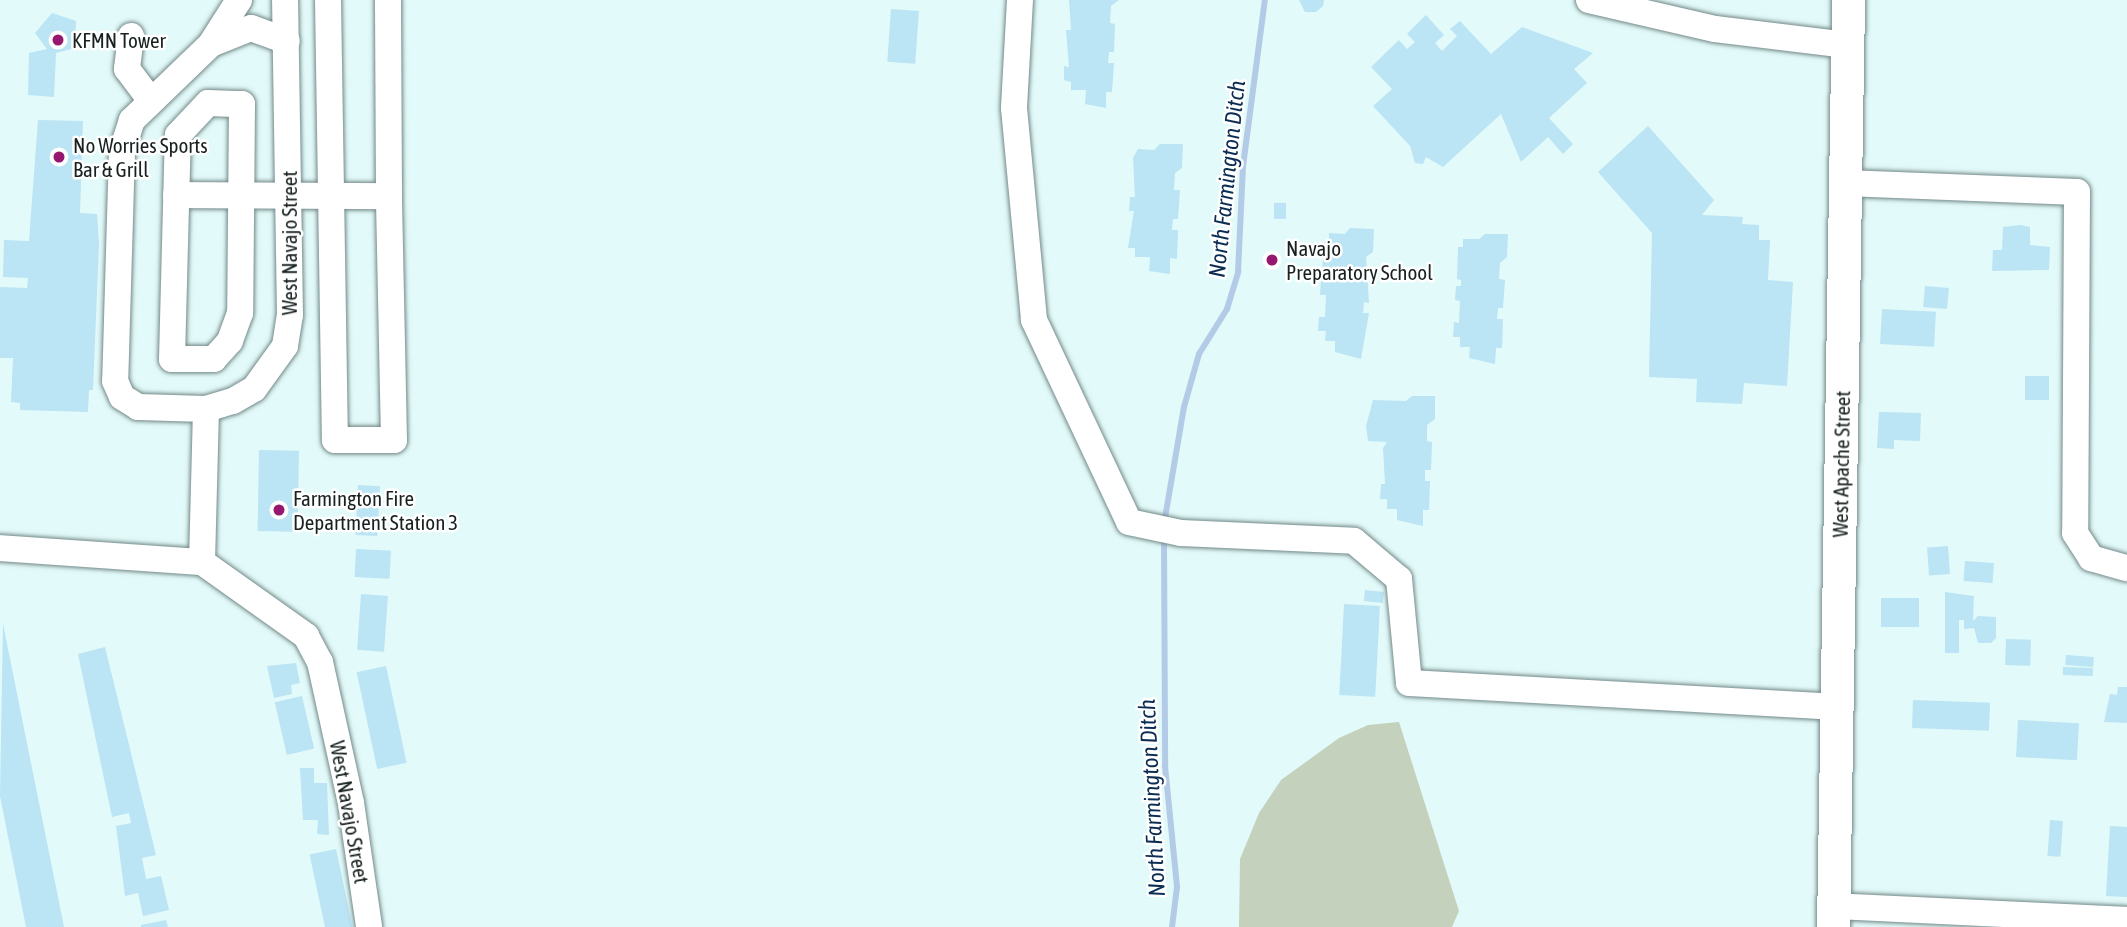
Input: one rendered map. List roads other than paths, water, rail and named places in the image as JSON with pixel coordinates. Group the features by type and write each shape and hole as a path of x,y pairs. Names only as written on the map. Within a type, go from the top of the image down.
{"main road":[{"name":"West Apache Street","path":"1833,916 1848,0"}],"street":[{"path":"0,548 202,562 206,410 138,407 122,397 115,381 122,151 132,120 211,44 239,0"},
{"name":"West Navajo Street","path":"206,410 233,401 254,389 285,346 290,315 285,0"},
{"path":"328,0 334,440 394,440 388,0"},
{"path":"1020,0 1014,108 1034,320 1129,522 1181,533 1354,541 1399,579 1409,684 1838,707"},
{"path":"1589,0 1714,29 1847,45"},
{"path":"211,44 251,28 287,41"},
{"path":"131,36 127,69 151,101"},
{"path":"208,103 242,104 241,197 240,313 230,341 214,359 172,359 178,135 208,103"},
{"path":"1844,183 2077,192 2075,533 2091,558 2127,568"},
{"path":"176,195 389,196"},
{"path":"214,359 233,401"},
{"name":"West Navajo Street","path":"202,562 306,636 320,662 351,803 369,927"},
{"path":"1833,916 2127,920"}],"waterway":[{"name":"North Farmington Ditch","path":"1165,518 1184,407 1199,354 1227,309 1238,272 1243,166 1265,0"},
{"name":"North Farmington Ditch","path":"1164,541 1165,766 1177,887 1172,927"}],"place":[{"name":"KFMN Tower","path":"58,40"},
{"name":"No Worries Sports Bar & Grill","path":"59,157"},
{"name":"Navajo Preparatory School","path":"1272,260"},
{"name":"Farmington Fire Department Station 3","path":"279,510"}]}
